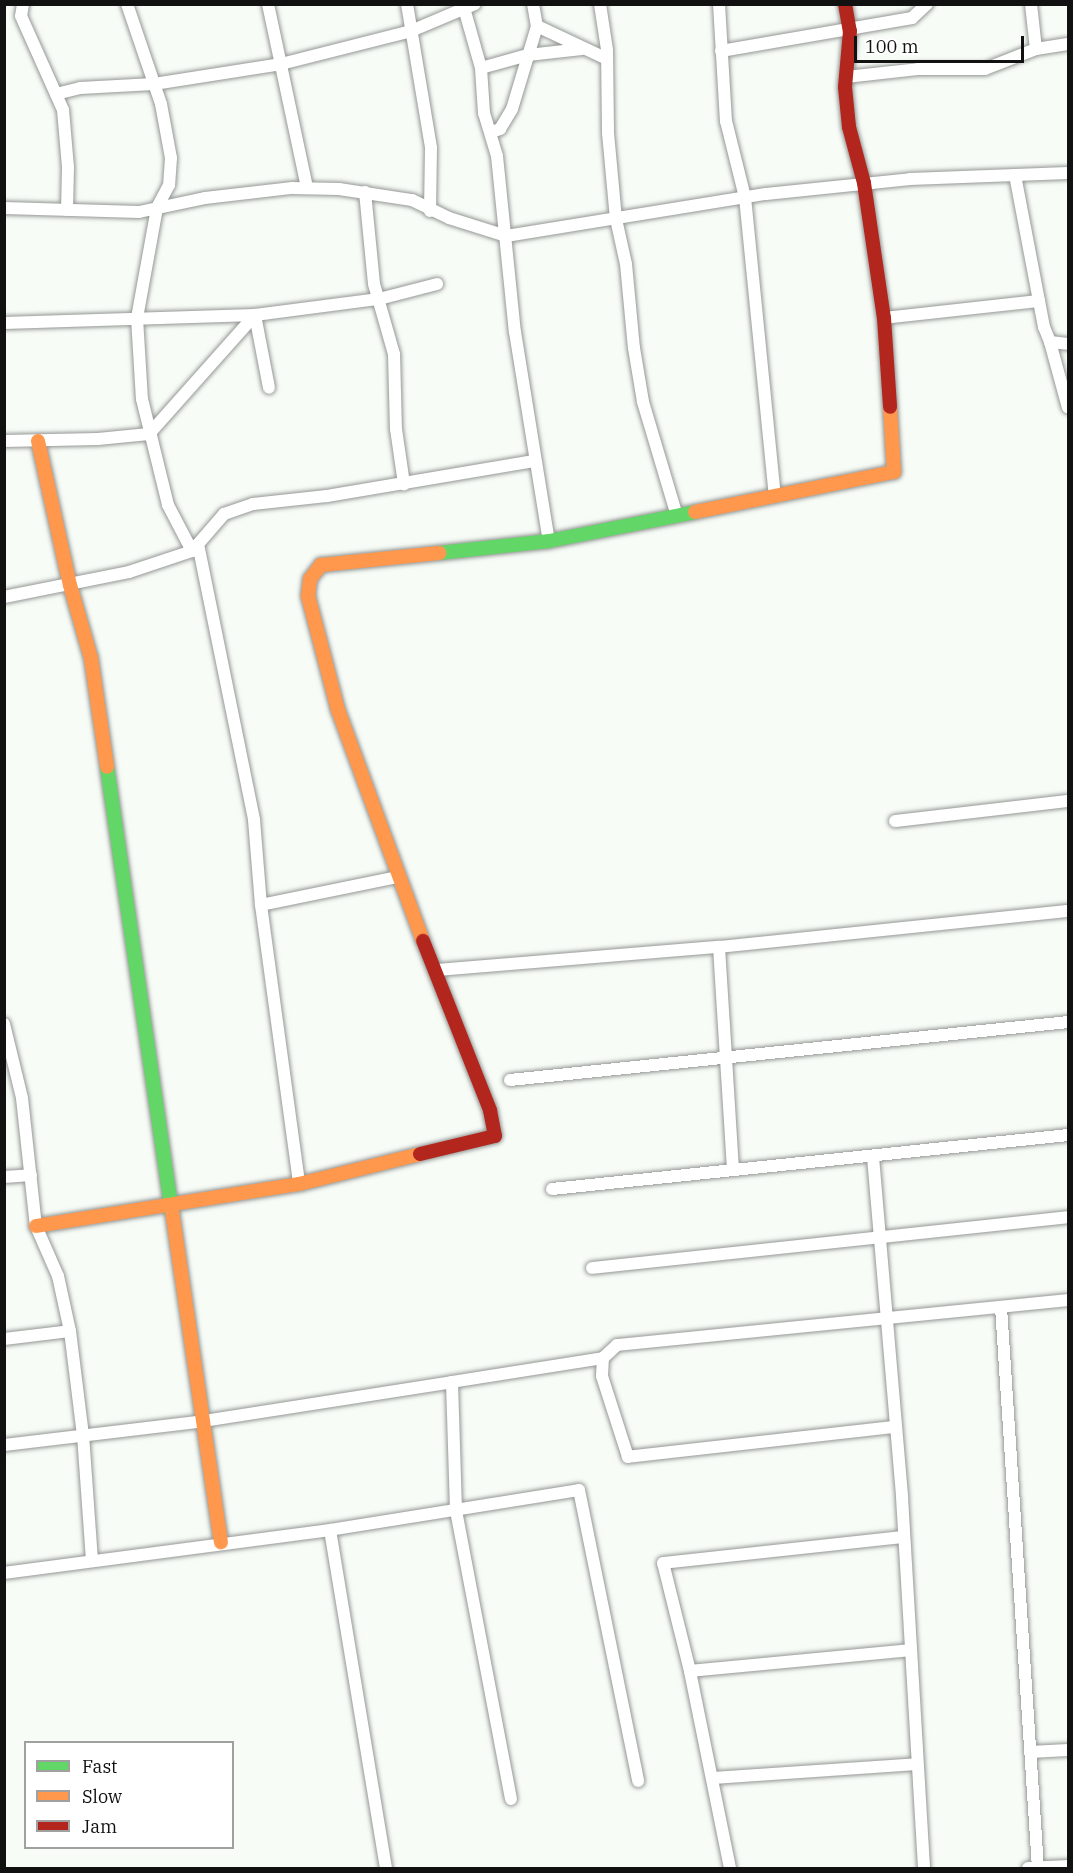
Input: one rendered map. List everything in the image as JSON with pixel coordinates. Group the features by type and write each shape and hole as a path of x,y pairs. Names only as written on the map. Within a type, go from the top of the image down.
{"street":[{"path":"22,4 21,16 63,110 68,167 67,210"},
{"path":"128,4 154,84 171,158 169,185 157,208 137,318 142,399 168,505 195,548 254,820 261,905 299,1184"},
{"path":"268,4 307,188"},
{"path":"407,4 431,148 430,211"},
{"path":"492,132 500,129 512,109 537,26 533,4"},
{"path":"600,4 607,59 608,133 616,219 626,264 644,402 677,516"},
{"path":"719,4 726,121 746,197 775,495"},
{"path":"36,1226 299,1184 495,1136 490,1110 437,970 397,877 338,710 308,596 310,579 321,566 549,541 894,472 884,318 864,183 849,128 846,77 850,31 845,4"},
{"path":"721,51 850,31 912,18 927,4"},
{"path":"1031,4 1036,49"},
{"path":"56,94 80,88 154,84 281,64 411,31 470,6 481,68 484,113 492,132 506,236 514,332 549,541"},
{"path":"537,26 607,59"},
{"path":"846,77 918,69 985,69 1036,49 1068,44"},
{"path":"481,68 528,55 582,49"},
{"path":"4,208 140,212 205,198 307,188 364,192 412,200 430,211 506,236 746,197 864,183 1068,173"},
{"path":"1015,175 1039,301 1068,408"},
{"path":"364,192 368,244 379,299 394,354 396,429 404,484"},
{"path":"4,323 255,315 379,299 437,284"},
{"path":"884,318 1039,301"},
{"path":"255,315 269,388"},
{"path":"4,441 149,434 255,315"},
{"path":"1050,342 1068,344"},
{"path":"38,441 70,585 91,658 221,1542"},
{"path":"4,597 129,572 195,548 225,514 253,504 404,484 534,461"},
{"path":"895,820 1068,801"},
{"path":"261,905 397,877"},
{"path":"437,970 719,947 1068,910"},
{"path":"719,947 724,1059 733,1169"},
{"path":"510,1080 1068,1022"},
{"path":"4,1024 22,1098 36,1226 58,1276 70,1331 83,1435 92,1561"},
{"path":"552,1189 1068,1135"},
{"path":"873,1157 904,1537 924,1869"},
{"path":"4,1177 31,1175"},
{"path":"592,1268 1068,1217"},
{"path":"4,1446 204,1421 603,1358 616,1345 1068,1300"},
{"path":"1001,1307 1038,1868"},
{"path":"4,1339 70,1331"},
{"path":"603,1358 602,1376 628,1458 894,1427"},
{"path":"452,1382 456,1510 511,1799"},
{"path":"4,1573 221,1542 330,1530 579,1490 638,1781"},
{"path":"330,1530 386,1869"},
{"path":"730,1869 690,1671 663,1563 904,1537"},
{"path":"690,1671 911,1650"},
{"path":"1030,1752 1068,1750"},
{"path":"713,1778 917,1764"},
{"path":"1028,1869 1068,1866"}],"traffic: fast":[{"path":"439,553 549,541 695,512"},
{"path":"107,767 172,1211"}],"traffic: slow":[{"path":"695,512 894,472 890,407"},
{"path":"38,441 70,585 91,658 107,767"},
{"path":"423,941 338,710 308,596 310,579 321,565 439,553"},
{"path":"36,1226 299,1184 420,1154"},
{"path":"172,1211 221,1542"}],"traffic: jam":[{"path":"845,4 850,31 845,87 849,127 864,183 884,318 890,407"},
{"path":"420,1154 495,1136 490,1110 423,941"}]}
